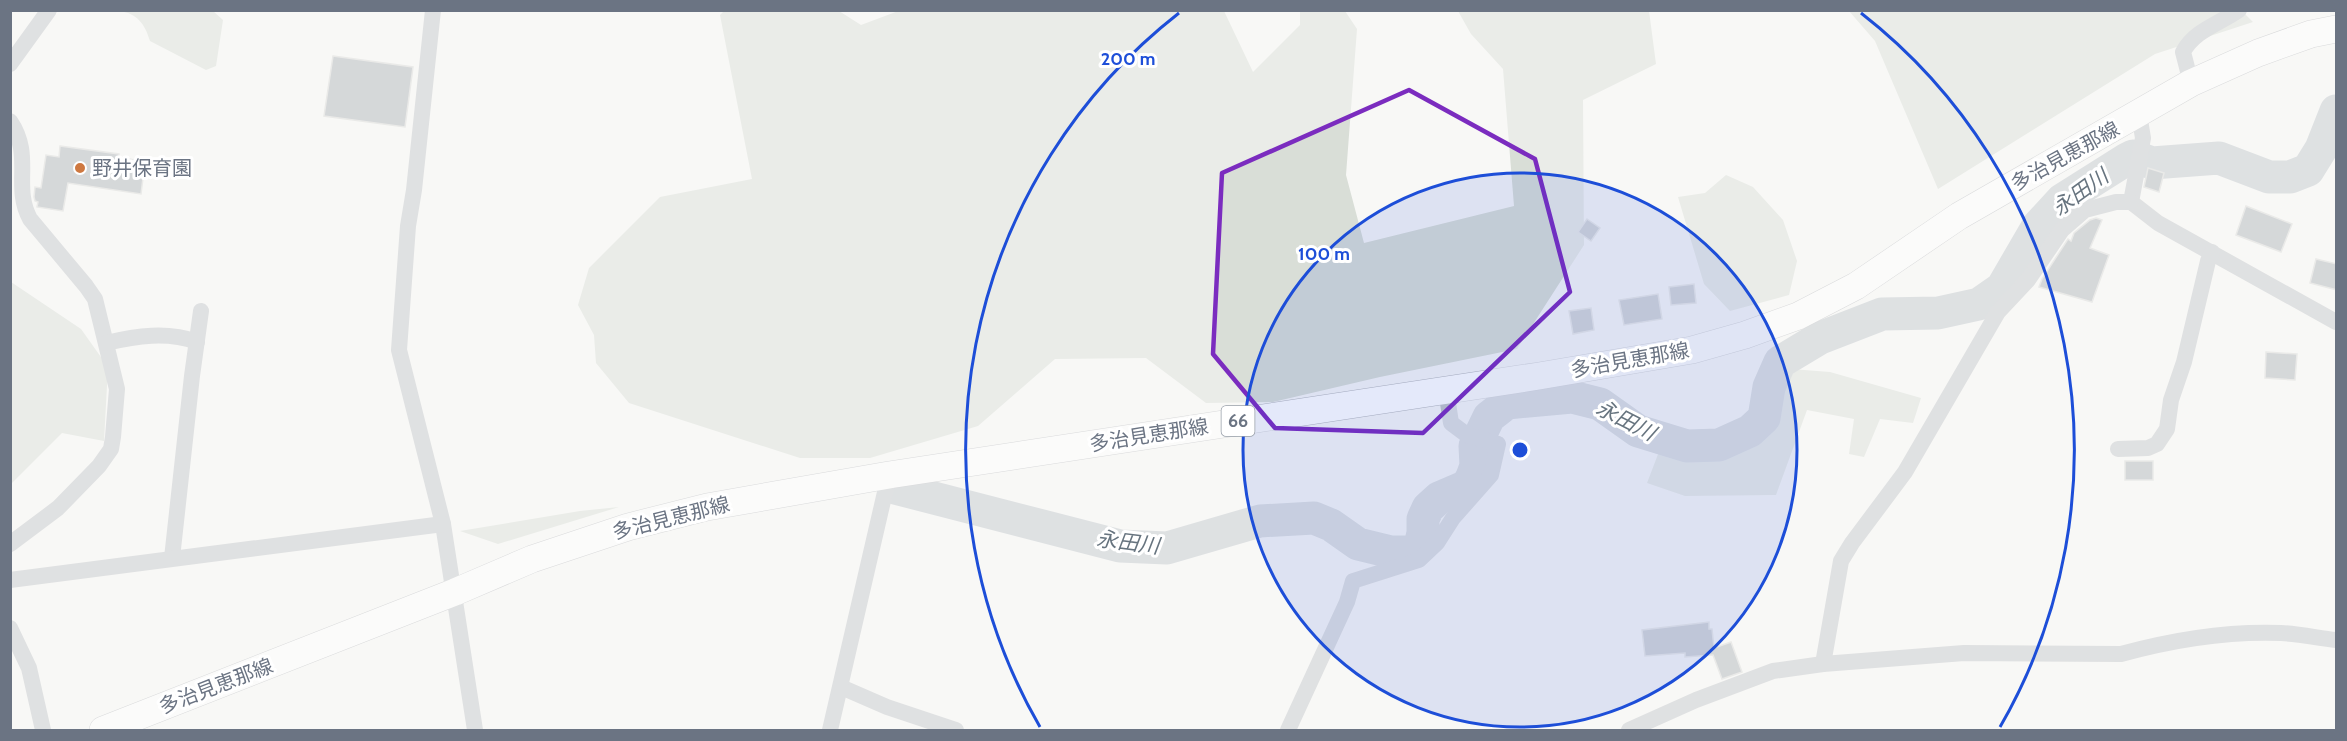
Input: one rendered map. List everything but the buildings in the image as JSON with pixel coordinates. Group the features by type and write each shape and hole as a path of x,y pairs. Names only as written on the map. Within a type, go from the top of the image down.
{"main road":[{"name":"多治見恵那線","path":"103,730 455,592 532,559 645,522 707,507 889,476 1443,391 1692,350 1745,335 1798,316 1856,286 1959,216 2191,83 2258,53 2311,34 2337,29"}],"street":[{"path":"10,63 49,10"},
{"path":"433,10 414,190 408,226 399,351 443,524 475,730"},
{"path":"2191,83 2183,52 2188,43 2206,28 2240,10"},
{"path":"2131,202 2143,138 2139,114"},
{"path":"10,120 22,148 23,207 30,219 95,299 117,389 116,419 111,449 99,466 58,508 10,544"},
{"path":"1823,664 1831,612 1837,595 1841,561 1905,472 1998,312 2028,280 2062,230 2085,210 2116,202 2131,202 2158,223 2337,322"},
{"path":"2118,449 2148,448 2157,444 2167,429 2171,400 2184,363 2212,252"},
{"path":"172,558 201,311"},
{"path":"106,344 154,335 181,336 197,342"},
{"path":"1288,730 1347,602 1353,580 1419,560 1437,543 1453,518 1491,475 1498,444 1467,435 1451,423 1448,403 1443,391"},
{"path":"830,730 889,476"},
{"path":"10,580 443,524"},
{"path":"10,628 29,668 43,730"},
{"path":"1629,730 1695,700 1773,670 1964,653 2121,654 2142,648 2218,635 2281,633 2337,640"},
{"path":"841,687 887,707 956,730"}],"highlighted area":[{"path":"1409,90 1535,159 1570,292 1423,433 1275,428 1213,354 1222,173"}],"shaded area":[{"path":"901,10 1224,11 1253,72 1300,25 1300,11 1345,11 1357,29 1346,175 1364,243 1514,206 1503,69 1471,34 1458,11 1649,11 1656,64 1583,100 1584,245 1517,349 1273,402 1206,403 1146,358 1055,359 978,426 870,458 800,458 629,403 596,363 594,335 578,305 589,268 660,197 752,179 720,15 724,11 839,11 861,25"},
{"path":"2241,10 2253,22 2155,54 1938,189 1875,41 1849,11"},
{"path":"119,11 213,11 223,20 216,66 206,70 150,41 146,29 139,20 131,14"},
{"path":"1726,175 1753,187 1783,220 1797,261 1789,295 1730,311 1704,284 1678,197 1705,193"},
{"path":"11,282 81,329 108,367 104,441 62,433 11,484"},
{"path":"1791,369 1830,372 1921,398 1913,423 1880,419 1864,457 1849,454 1854,419 1807,410 1776,495 1685,496 1647,483 1660,449 1688,454 1720,454 1749,442 1774,421"},
{"path":"619,507 498,544 460,531 580,511"}],"waterway":[{"name":"永田川","path":"895,488 1120,546 1167,548 1260,521 1314,518 1331,525 1358,544 1391,552 1409,552 1420,546 1423,519 1428,508 1439,498 1467,486 1476,466 1475,446 1489,417 1507,403 1572,397 1600,404 1638,431 1687,446 1719,445 1750,431 1764,418 1769,387 1780,362 1820,338 1882,314 1938,313 1979,304 2002,288 2038,226 2062,200 2127,159 2133,156 2152,163 2219,158 2269,177 2290,177 2308,170 2321,149 2336,111"}],"place":[{"name":"野井保育園","path":"80,168"}]}
